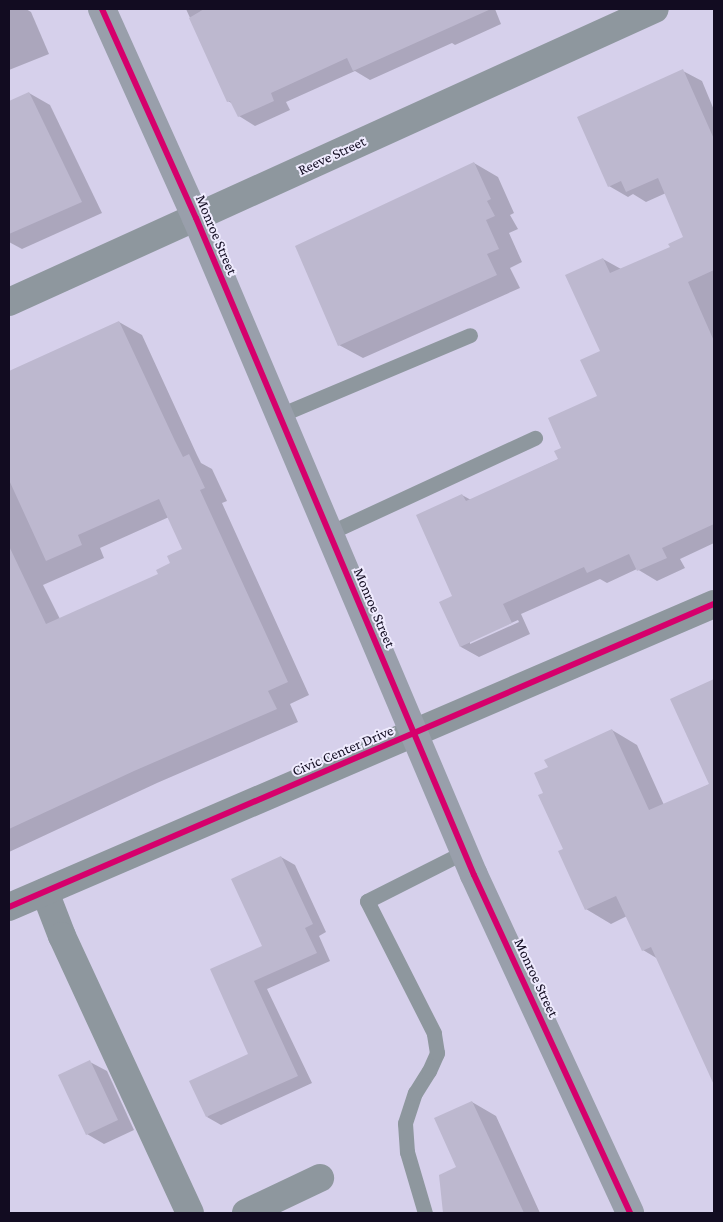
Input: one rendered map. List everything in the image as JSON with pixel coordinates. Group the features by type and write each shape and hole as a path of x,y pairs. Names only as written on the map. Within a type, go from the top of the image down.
{"main road":[{"name":"Monroe Street","path":"102,9 196,218 464,852 630,1213"}],"street":[{"name":"Reeve Street","path":"9,302 655,9"},
{"name":"Civic Center Drive","path":"9,907 714,604"},
{"path":"45,892 62,936 190,1213"},
{"path":"246,1213 320,1178"}],"lane":[{"path":"280,415 470,335"},
{"path":"328,533 535,438"},
{"path":"425,1213 407,1152 405,1124 415,1093 429,1072 436,1053 434,1032 367,901 464,852"}],"building":[{"path":"204,9 491,9 353,71 347,58 271,93 274,101 238,117 230,101 227,102 189,18"},
{"path":"683,69 714,139 714,270 688,282 714,341 714,524 662,548 667,558 637,571 629,554 587,573 584,567 503,604 512,623 460,647 439,602 452,596 416,515 462,494 466,501 558,459 554,451 561,448 548,418 597,396 580,360 600,351 565,275 603,258 610,273 670,247 668,244 683,237 658,178 626,192 621,181 608,187 577,117"},
{"path":"29,92 82,202 9,234 9,101"},
{"path":"474,162 491,199 487,201 495,216 486,220 499,249 487,254 497,275 338,346 295,246"},
{"path":"119,321 183,457 189,454 205,488 200,490 288,682 268,691 277,709 134,771 9,829 9,546 46,624 158,574 156,570 170,563 167,556 182,549 159,499 78,535 82,545 46,561 9,480 9,371"},
{"path":"714,679 714,1085 651,947 642,951 616,896 585,910 558,851 563,849 538,795 543,793 534,773 548,767 544,760 612,729 649,810 709,784 670,699"},
{"path":"281,856 313,924 305,928 317,953 254,981 298,1076 206,1117 189,1081 248,1054 210,969 262,946 231,879"},
{"path":"90,1060 118,1120 86,1135 58,1075"},
{"path":"472,1101 524,1213 443,1213 439,1175 456,1167 434,1118"}],"cycle path":[{"path":"102,9 196,218 474,875 630,1213"},
{"path":"9,907 714,604"}]}
